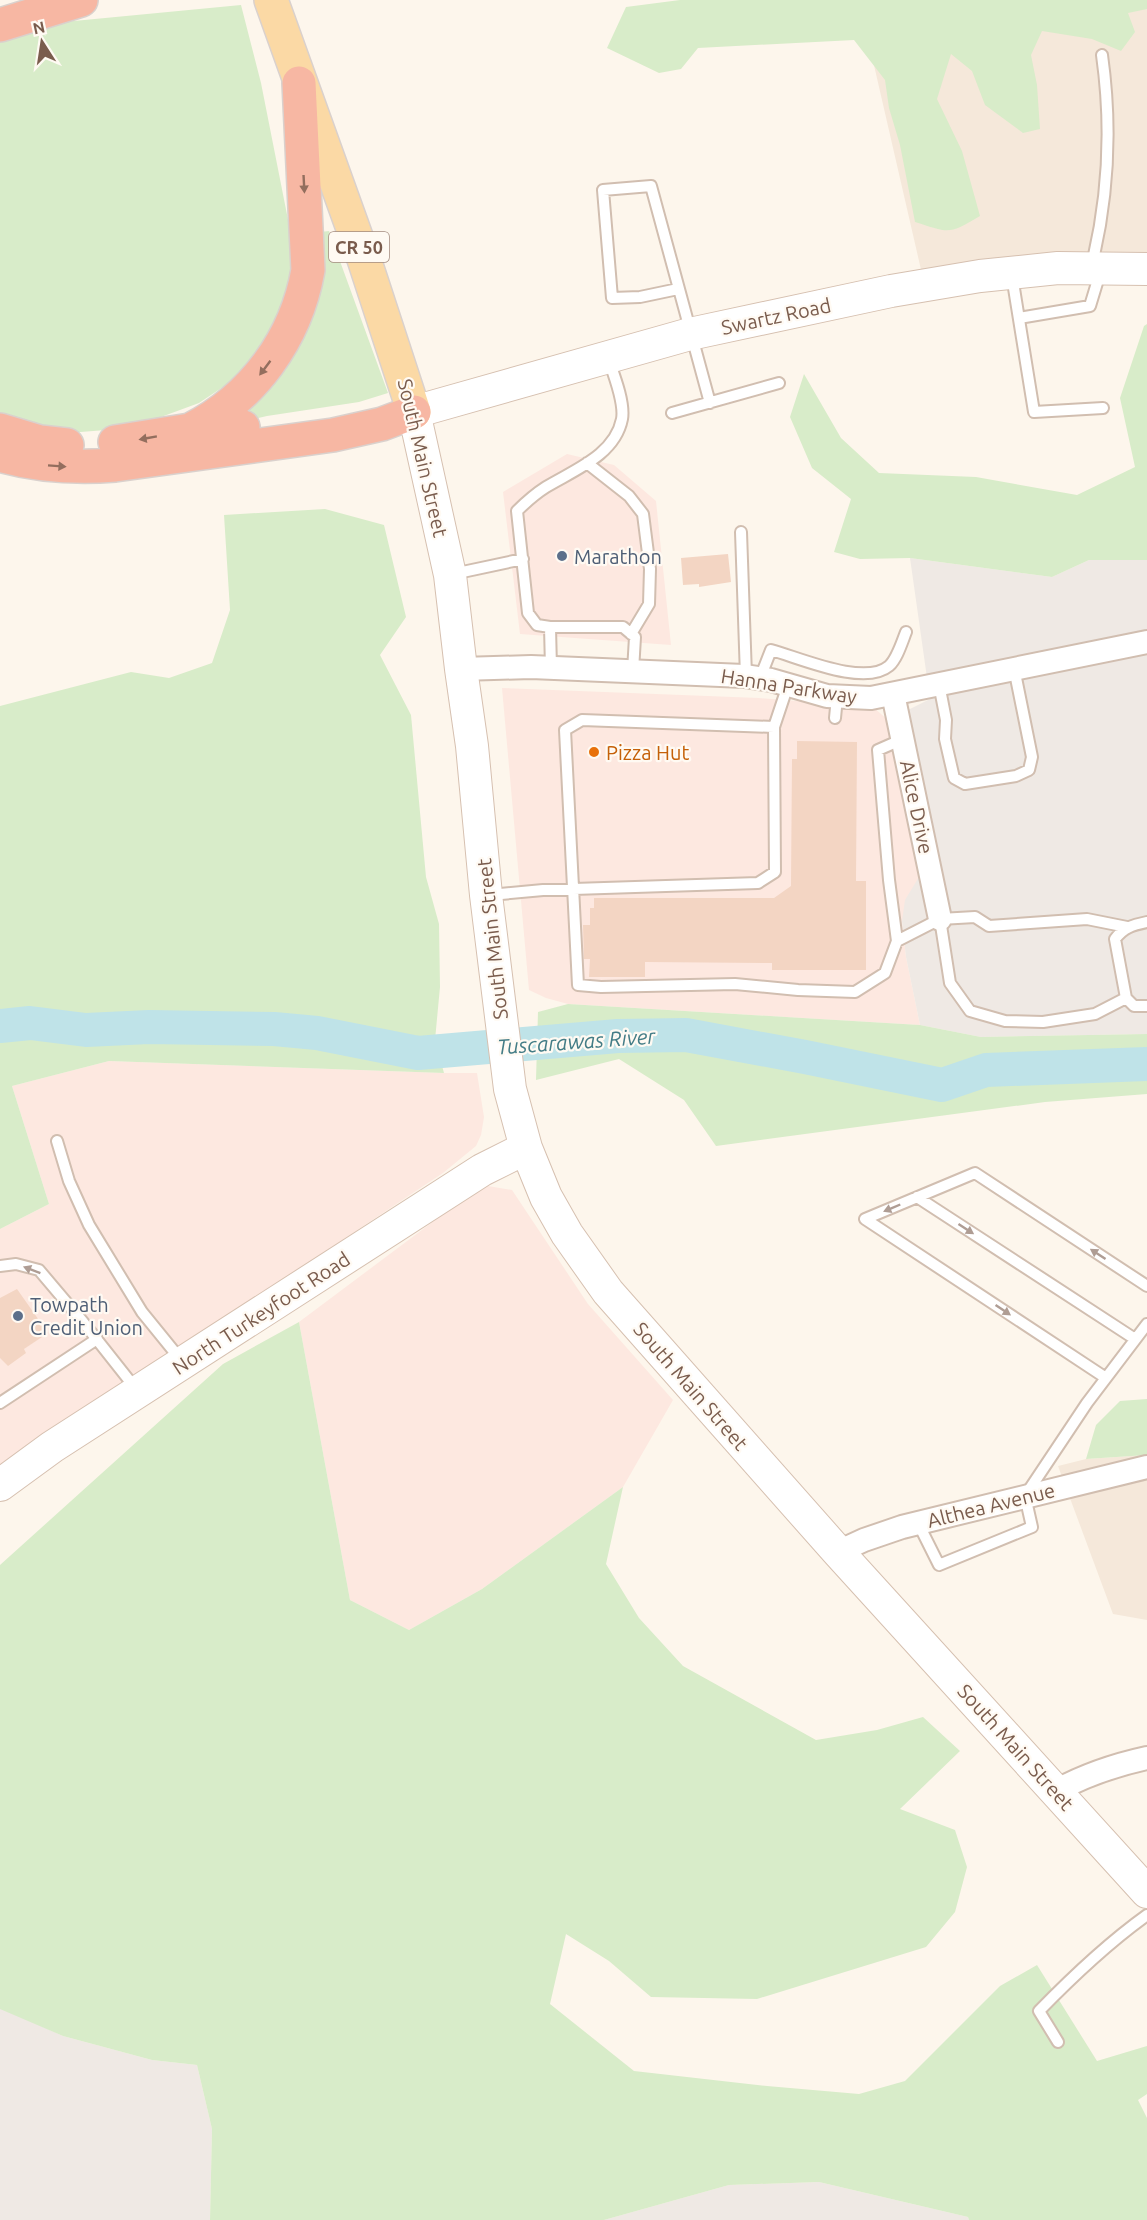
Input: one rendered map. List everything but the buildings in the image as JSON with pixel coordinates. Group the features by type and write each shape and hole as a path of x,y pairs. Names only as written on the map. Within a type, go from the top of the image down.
{"highway":[{"path":"0,25 81,0"},
{"path":"190,430 208,421 261,375 280,347 303,295 308,270 299,83"},
{"path":"0,430 40,442 70,445 136,440 190,430 218,430 357,410 414,412"},
{"path":"0,455 45,465 81,468 115,465 333,435 382,424 414,412"}],"main road":[{"name":"South Main Street","path":"272,3 367,269 414,412 450,574 472,746 486,895 510,1089 526,1148 546,1197 567,1234 608,1292 838,1552 1147,1892"},
{"name":"Swartz Road","path":"414,412 690,334 891,291 980,276 1058,268 1147,269"},
{"name":"North Turkeyfoot Road","path":"0,1485 52,1448 482,1170 526,1148"}],"street":[{"name":"Hanna Parkway","path":"461,669 550,668 753,677 813,693 836,708 880,686 939,684 1147,642"},
{"name":"Alice Drive","path":"880,686 903,739 940,920"},
{"name":"Althea Avenue","path":"838,1552 864,1540 918,1523 1147,1467"},
{"path":"1056,1791 1082,1777 1147,1758"}],"lane":[{"path":"1019,318 1090,306 1109,159 1108,95 1102,55"},
{"path":"678,289 640,297 612,298 603,190 651,186 710,403"},
{"path":"1012,273 1034,412 1103,408"},
{"path":"608,357 618,389 623,418 613,442 587,463 544,488 518,511 528,613 537,624 550,627 623,627 635,637 633,671"},
{"path":"672,413 779,383"},
{"path":"587,463 629,496 643,514 650,569 649,604 631,634"},
{"path":"741,532 753,677"},
{"path":"450,574 523,559"},
{"path":"550,627 550,668"},
{"path":"753,677 771,650 822,666 852,672 880,686 906,632"},
{"path":"939,684 946,720 945,739 954,778 965,784 1016,776 1029,770 1032,757 1014,669"},
{"path":"486,895 573,889 758,883 775,872 774,727 788,685"},
{"path":"774,727 582,720 565,730 578,985 602,987 735,984 855,992 885,974 897,941 889,880 878,750 903,739"},
{"path":"897,941 940,920 975,917 989,926 1087,919 1127,927"},
{"path":"940,920 950,983 970,1011 1005,1021 1043,1022 1095,1014 1126,998"},
{"path":"1147,922 1127,927 1115,939 1126,998 1134,1006 1147,1006"},
{"path":"57,1141 69,1181 89,1225 142,1312 183,1363"},
{"path":"1106,1378 865,1219 975,1173 1147,1286"},
{"path":"917,1197 1135,1339"},
{"path":"0,1266 16,1264 39,1270 138,1392"},
{"path":"918,1523 939,1565 1032,1527 1024,1496 1086,1403 1147,1324"},
{"path":"0,1403 97,1340"},
{"path":"1058,2042 1039,2011 1115,1939 1147,1915"}],"shaded area":[{"path":"859,0 1147,0 1147,264 922,274"},
{"path":"567,454 614,465 656,501 671,645 520,634 503,492"},
{"path":"910,558 1052,577 1089,560 1147,560 1147,1034 981,1037 920,1025 906,957 902,921 905,900 922,872 888,720 930,699"},
{"path":"502,688 759,698 873,707 888,720 922,872 902,921 906,957 920,1025 568,1004 529,990"},
{"path":"109,1061 477,1073 484,1117 481,1135 476,1146 443,1173 0,1468 0,1229 49,1204 12,1086"},
{"path":"482,1185 512,1190 588,1304 673,1400 623,1487 482,1589 409,1630 350,1600 299,1322"},
{"path":"1147,1455 1147,1620 1113,1614 1058,1466 1086,1459"},
{"path":"0,2009 63,2036 152,2060 197,2065 212,2129 210,2220 0,2220"},
{"path":"819,2182 968,2217 969,2220 604,2220 729,2185"}],"green space":[{"path":"680,0 1147,0 1147,9 1128,13 1135,32 1121,51 1092,39 1042,31 1031,55 1037,85 1040,129 1023,133 985,105 972,71 951,54 937,99 962,151 980,216 955,229 943,230 915,222 900,145 889,108 885,80 854,40 698,48 681,69 659,73 607,48 626,7"},
{"path":"241,5 261,83 294,250 289,307 250,369 199,403 131,428 68,433 0,416 0,38 32,25"},
{"path":"329,231 388,393 359,402 267,416 218,427 237,413 320,232"},
{"path":"1147,324 1147,560 1089,560 1052,577 910,558 860,559 834,552 851,499 812,468 790,417 804,374 841,438 879,473 976,477 1077,495 1135,467 1120,398 1144,326"},
{"path":"325,509 384,525 406,617 380,655 411,715 426,877 439,924 440,987 435,1040 444,1073 109,1061 12,1086 49,1204 0,1229 0,706 131,672 169,678 212,663 230,610 224,515"},
{"path":"568,1004 920,1025 981,1037 1147,1034 1147,1094 1045,1102 716,1146 684,1100 619,1059 536,1080 538,1012"},
{"path":"299,1322 350,1600 409,1630 482,1589 623,1487 606,1564 639,1618 683,1666 816,1740 877,1730 923,1717 960,1751 900,1809 955,1830 967,1867 955,1912 926,1947 757,1999 651,1997 609,1961 566,1934 550,2004 634,2071 859,2094 905,2081 1000,1986 1037,1965 1097,2061 1147,2046 1147,2094 1138,2100 1147,2118 1147,2220 969,2220 968,2217 819,2182 729,2185 604,2220 210,2220 212,2129 197,2065 152,2060 63,2036 0,2009 0,1565 223,1364"},
{"path":"1147,1399 1147,1455 1086,1459 1096,1425 1120,1401"}],"waterway":[{"name":"Tuscarawas River","path":"0,1026 30,1023 86,1030 149,1027 274,1029 317,1033 418,1053 618,1036 686,1035 942,1085 986,1070 1147,1064"}],"place":[{"name":"Marathon","path":"562,556"},
{"name":"Pizza Hut","path":"594,752"},
{"name":"Towpath Credit Union","path":"18,1316"}]}
